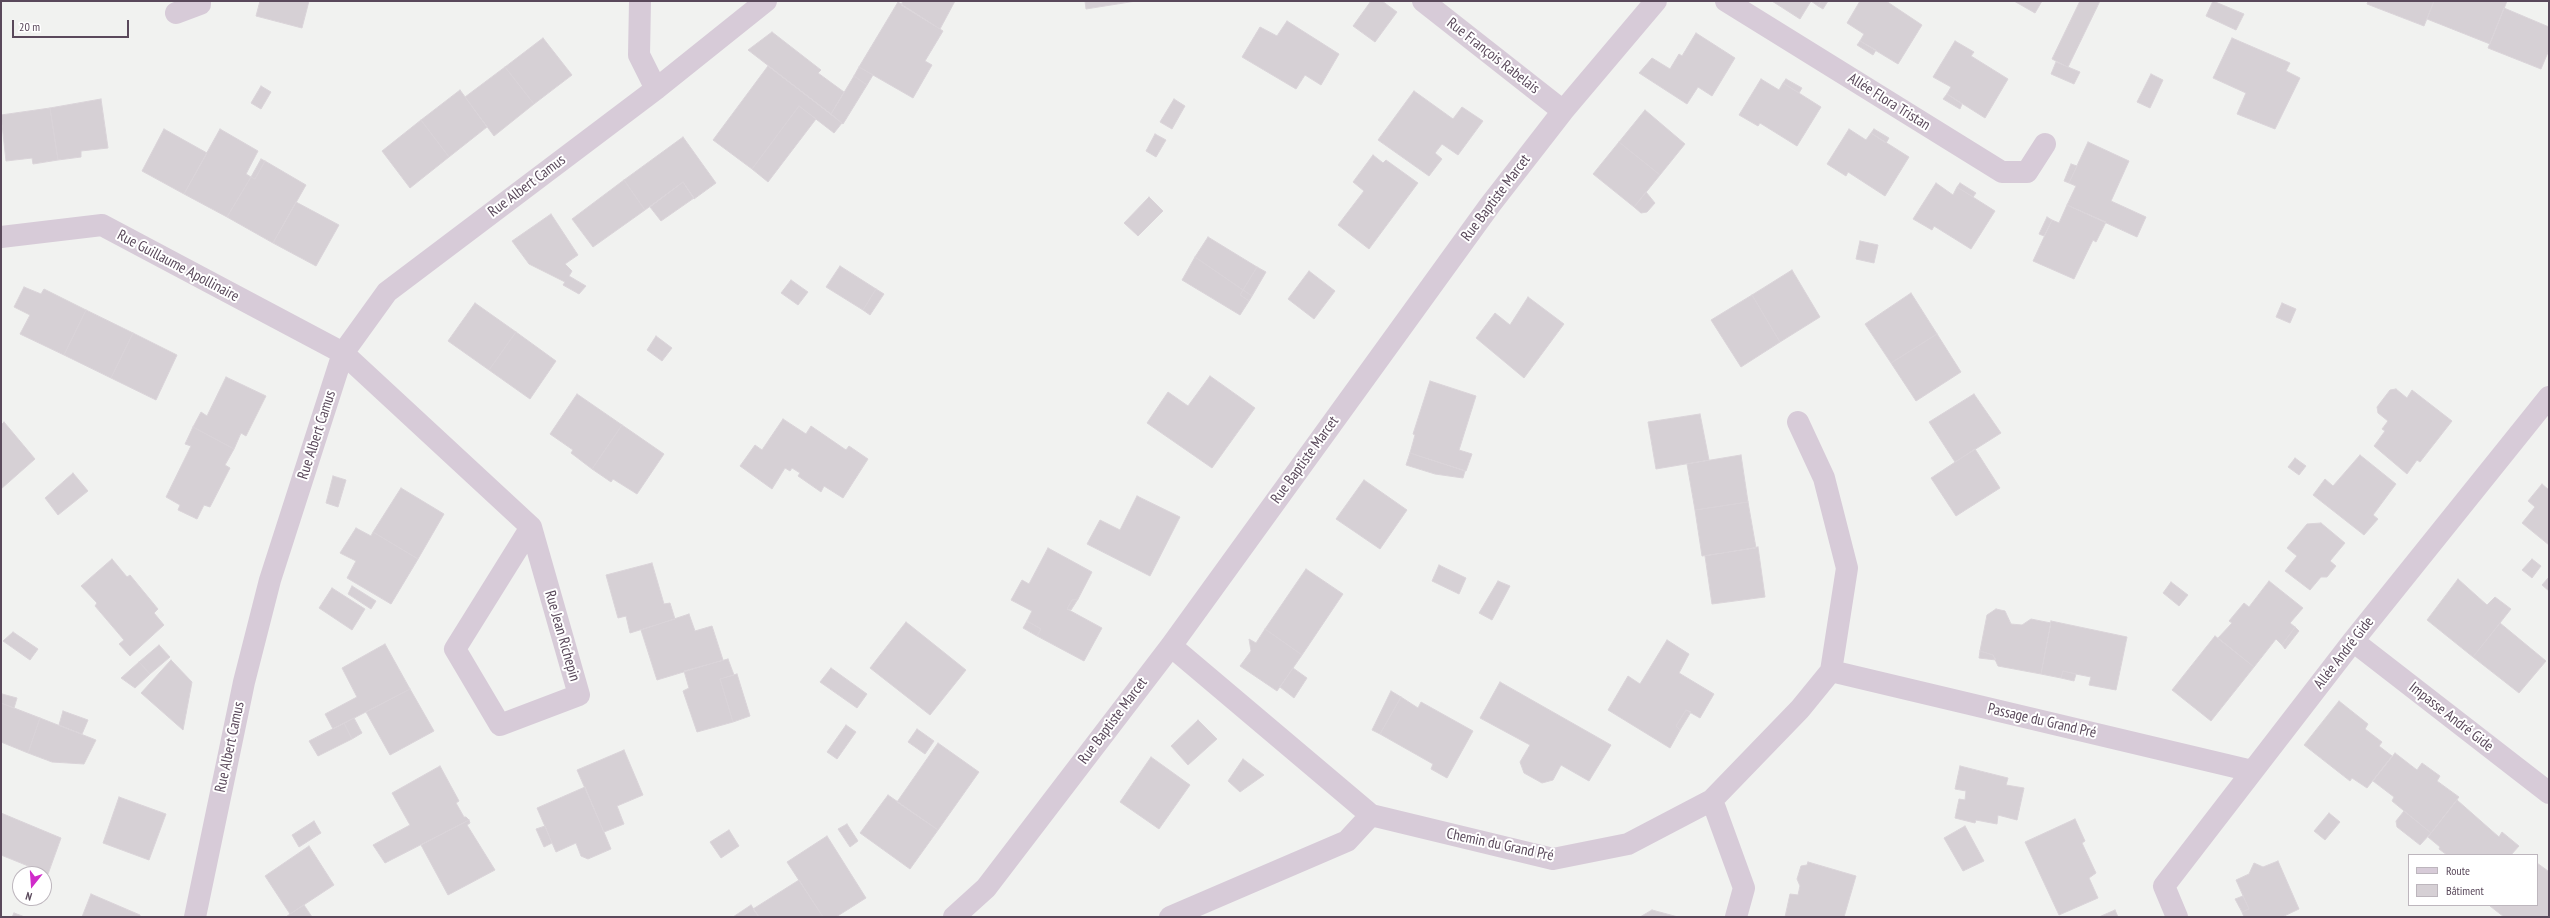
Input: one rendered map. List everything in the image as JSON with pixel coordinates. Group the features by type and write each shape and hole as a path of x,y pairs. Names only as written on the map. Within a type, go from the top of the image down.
{"street":[{"path":"176,13 200,4 200,1"},
{"path":"640,1 639,55 656,89"},
{"name":"Rue Albert Camus","path":"195,917 244,682 270,580 343,353 387,292 656,89 766,1"},
{"name":"Rue François Rabelais","path":"1423,1 1564,111"},
{"name":"Rue Baptiste Marcet","path":"954,917 986,888 1170,646 1490,205 1564,111 1656,1"},
{"name":"Allée Flora Tristan","path":"1726,1 2002,172 2027,172 2045,144"},
{"name":"Rue Guillaume Apollinaire","path":"1,237 102,225 343,353"},
{"path":"343,353 531,527"},
{"name":"Allée André Gide","path":"2178,917 2164,886 2353,641 2549,397"},
{"path":"1798,422 1824,478 1847,568 1831,671"},
{"name":"Rue Jean Richepin","path":"531,527 579,695 500,724 455,649 531,527"},
{"name":"Impasse André Gide","path":"2353,641 2549,793"},
{"name":"Chemin du Grand Pré","path":"1170,646 1371,815 1553,859 1628,844 1712,800 1800,709 1831,671"},
{"name":"Passage du Grand Pré","path":"1831,671 2252,772"},
{"path":"1712,800 1744,888 1736,917"},
{"path":"1178,916 1347,841 1371,815"}],"building":[{"path":"260,1 309,1 302,28 256,16"},
{"path":"903,1 955,1 940,29 901,5"},
{"path":"1085,1 1136,1 1086,9"},
{"path":"1371,1 1382,1 1397,12 1375,42 1353,26"},
{"path":"1772,1 1811,1 1800,19"},
{"path":"1811,1 1821,1 1818,6"},
{"path":"1821,1 1828,1 1823,9 1818,6"},
{"path":"1860,1 1886,1 1922,25 1898,64 1860,41 1864,34 1847,23"},
{"path":"2014,1 2042,1 2035,13"},
{"path":"2080,1 2100,1 2068,67 2052,59"},
{"path":"2213,1 2244,14 2236,30 2206,16"},
{"path":"2368,1 2434,1 2424,26 2367,4"},
{"path":"2434,1 2507,1 2490,44 2427,19"},
{"path":"898,2 943,31 925,61 932,65 913,98 859,67"},
{"path":"2504,8 2549,27 2549,50 2541,69 2488,48"},
{"path":"1287,21 1339,54 1321,85 1305,75 1296,89 1242,57 1260,27 1277,36"},
{"path":"772,32 821,70 818,73 844,92 831,114 748,50"},
{"path":"1696,33 1735,58 1712,96 1698,87 1687,104 1639,73 1652,58 1670,69 1679,54 1682,56"},
{"path":"543,38 572,75 534,104 505,67"},
{"path":"2232,38 2290,63 2286,71 2300,78 2275,129 2237,114 2246,93 2213,78"},
{"path":"1860,41 1876,50 1873,55 1857,45"},
{"path":"1955,41 1974,52 1971,56 2008,79 1985,118 1947,94 1951,87 1933,77"},
{"path":"2056,62 2080,72 2074,84 2051,74"},
{"path":"768,66 842,123 834,133 799,106 752,169 713,140"},
{"path":"505,67 534,104 494,136 465,97"},
{"path":"859,67 873,75 867,85 854,76"},
{"path":"2151,74 2163,80 2150,108 2137,102"},
{"path":"854,76 867,85 843,124 831,114"},
{"path":"1761,79 1779,90 1783,83 1821,107 1797,146 1760,123 1758,126 1739,115"},
{"path":"1786,79 1802,88 1799,93 1783,83"},
{"path":"261,86 271,92 261,109 251,103"},
{"path":"460,90 487,127 449,157 421,120"},
{"path":"1414,91 1453,119 1462,107 1483,121 1458,155 1442,144 1435,153 1442,159 1429,176 1378,140"},
{"path":"1947,94 1962,104 1960,109 1943,99"},
{"path":"101,99 108,148 81,151 81,157 58,160 50,108"},
{"path":"1174,99 1185,106 1172,129 1160,122"},
{"path":"799,106 816,119 768,182 752,169"},
{"path":"50,108 58,160 33,164 32,158 6,161 1,115"},
{"path":"1645,110 1685,144 1660,175 1619,142"},
{"path":"421,120 449,157 410,188 382,151"},
{"path":"164,129 207,153 184,194 142,171"},
{"path":"220,129 258,151 246,174 251,177 227,217 184,194"},
{"path":"1849,129 1866,140 1871,133 1909,157 1885,196 1848,172 1846,176 1827,164"},
{"path":"1874,129 1889,138 1886,143 1871,133"},
{"path":"1155,134 1166,140 1156,157 1146,151"},
{"path":"683,137 716,183 694,199 683,182 645,210 624,180"},
{"path":"1619,142 1660,175 1634,207 1593,174"},
{"path":"2088,142 2129,161 2111,201 2146,217 2137,237 2067,205 2076,186 2069,183"},
{"path":"1373,155 1383,163 1386,160 1418,183 1369,249 1338,225 1364,191 1353,182"},
{"path":"261,159 265,161 255,179 251,177"},
{"path":"265,161 306,185 273,243 227,217 251,177 255,179"},
{"path":"2071,164 2077,166 2069,183 2064,181"},
{"path":"624,180 645,210 593,247 572,219"},
{"path":"683,182 694,198 661,221 650,207"},
{"path":"1936,183 1953,195 1957,187 1995,211 1971,249 1934,226 1932,230 1913,219"},
{"path":"1960,183 1976,193 1973,197 1957,187"},
{"path":"1646,192 1655,203 1647,212 1641,213 1634,207"},
{"path":"1149,197 1163,211 1138,236 1124,223"},
{"path":"296,202 339,225 316,266 273,243"},
{"path":"2067,205 2106,222 2096,242 2093,240 2074,279 2033,261 2052,220 2059,223"},
{"path":"551,214 578,255 565,264 572,271 569,276 586,286 579,294 563,285 565,282 529,264 512,241"},
{"path":"2047,217 2052,220 2044,236 2039,234"},
{"path":"1208,237 1257,267 1243,290 1195,257"},
{"path":"1860,241 1878,245 1874,263 1856,259"},
{"path":"1195,257 1243,290 1240,295 1249,301 1240,315 1182,280"},
{"path":"840,266 876,289 863,310 826,287"},
{"path":"1257,267 1266,272 1252,296 1243,290"},
{"path":"1792,270 1820,317 1780,342 1752,295"},
{"path":"1309,271 1335,291 1314,319 1288,299"},
{"path":"791,280 808,292 798,305 781,293"},
{"path":"24,287 41,294 44,289 86,310 64,355 20,334 30,315 14,307"},
{"path":"876,289 884,294 870,315 863,310"},
{"path":"1243,290 1252,296 1249,301 1240,295"},
{"path":"1911,293 1937,334 1891,363 1865,324"},
{"path":"1752,295 1780,342 1741,367 1711,320"},
{"path":"1528,297 1564,324 1524,378 1476,338 1495,313 1510,325"},
{"path":"475,303 516,332 489,370 448,341"},
{"path":"2282,303 2296,309 2290,323 2276,317"},
{"path":"86,310 133,333 111,378 64,355"},
{"path":"516,332 556,361 530,399 489,370"},
{"path":"133,333 177,355 156,400 111,378"},
{"path":"1937,334 1961,372 1916,401 1891,363"},
{"path":"656,336 672,348 662,361 647,350"},
{"path":"1210,376 1255,408 1212,468 1147,423 1168,392 1188,406"},
{"path":"226,377 266,396 246,436 241,433 234,449 193,427 201,412 207,416"},
{"path":"1430,381 1476,396 1459,450 1472,454 1466,471 1410,453 1415,435 1413,434"},
{"path":"2396,389 2407,398 2412,390 2452,421 2420,462 2417,460 2407,474 2374,446 2385,431 2382,429 2388,421 2378,413 2377,407 2390,390"},
{"path":"577,394 622,425 592,469 571,453 573,450 550,434"},
{"path":"1974,394 2001,433 1955,462 1929,422"},
{"path":"1700,414 1709,460 1656,469 1648,422"},
{"path":"783,419 806,434 811,426 846,450 849,446 868,459 843,498 824,486 821,492 798,476 800,473 792,468 790,471 785,468 772,489 740,466 755,445 762,450"},
{"path":"4,422 35,459 1,489 1,425"},
{"path":"622,425 664,454 637,494 613,479 611,482 592,469"},
{"path":"193,427 234,449 225,465 230,468 210,507 204,505 197,519 178,510 180,505 166,497 191,446 185,444"},
{"path":"1975,449 2000,488 1956,516 1931,478"},
{"path":"1410,453 1465,471 1463,478 1435,474 1406,465"},
{"path":"1741,455 1748,502 1695,510 1687,464"},
{"path":"2360,455 2396,484 2373,515 2378,519 2364,535 2313,495 2325,479 2333,486"},
{"path":"2295,458 2306,466 2299,475 2288,467"},
{"path":"73,473 88,491 58,515 45,498"},
{"path":"333,476 346,480 338,507 326,503"},
{"path":"1364,480 1407,510 1380,549 1336,519"},
{"path":"2542,484 2549,490 2549,545 2522,523 2535,507 2528,501"},
{"path":"401,488 444,514 418,559 373,532"},
{"path":"1137,496 1180,517 1150,576 1087,544 1100,520 1120,530"},
{"path":"1748,502 1756,548 1702,556 1695,510"},
{"path":"2321,523 2345,543 2330,561 2336,566 2327,577 2321,577 2310,590 2285,571 2297,556 2287,548 2307,524"},
{"path":"356,528 371,536 373,532 418,559 391,604 347,578 356,561 340,553"},
{"path":"1758,547 1765,597 1712,604 1705,556"},
{"path":"1048,548 1092,572 1078,599 1072,600 1067,609 1102,628 1084,661 1037,636 1041,629 1027,621 1032,611 1011,600 1022,580 1029,584"},
{"path":"112,559 127,577 130,575 158,609 154,613 164,625 130,656 119,644 124,640 95,606 97,603 81,586"},
{"path":"2532,559 2541,566 2532,578 2522,570"},
{"path":"652,563 664,604 670,603 675,619 630,633 626,616 618,618 606,575"},
{"path":"1439,565 1466,578 1459,594 1432,581"},
{"path":"1306,569 1343,594 1302,655 1265,629"},
{"path":"2549,577 2549,591 2542,585"},
{"path":"2458,579 2487,605 2495,597 2511,609 2473,657 2427,620"},
{"path":"1498,581 1510,586 1492,620 1479,613"},
{"path":"2269,581 2303,608 2290,623 2295,627 2282,645 2276,639 2254,667 2218,638 2232,623 2229,621 2244,603 2249,607"},
{"path":"2171,582 2188,595 2179,606 2163,593"},
{"path":"352,586 376,601 371,609 348,594"},
{"path":"332,588 365,609 352,630 319,608"},
{"path":"1078,599 1071,610 1067,609 1072,600"},
{"path":"1996,609 2005,611 2011,624 2022,625 2031,619 2051,623 2041,674 1998,666 1993,655 1980,651 1987,615"},
{"path":"689,614 695,631 712,626 723,660 657,680 641,630"},
{"path":"1027,621 1041,629 1037,636 1023,628"},
{"path":"2051,621 2127,637 2116,690 2089,685 2091,677 2063,671 2061,678 2041,674"},
{"path":"906,622 966,670 930,715 870,668"},
{"path":"2500,623 2546,661 2519,693 2473,657"},
{"path":"2295,627 2299,631 2285,649 2282,645"},
{"path":"1265,629 1302,655 1277,691 1240,666 1251,651 1249,639 1256,643"},
{"path":"13,632 38,649 30,660 3,641"},
{"path":"2215,636 2254,667 2211,721 2172,690"},
{"path":"1667,640 1689,654 1679,673 1714,694 1700,718 1686,710 1676,726 1680,730 1670,748 1608,710 1628,676 1640,684"},
{"path":"385,644 410,689 333,729 325,714 357,697 342,668"},
{"path":"159,645 170,657 150,674 139,662"},
{"path":"1980,651 1993,655 1996,660 1979,658"},
{"path":"728,659 734,675 720,679 733,722 697,732 683,691 689,688 684,671"},
{"path":"171,660 192,682 183,730 141,693"},
{"path":"139,662 150,674 135,688 121,678"},
{"path":"831,668 867,694 857,708 820,682"},
{"path":"1293,668 1307,678 1294,698 1280,687"},
{"path":"2063,671 2076,674 2074,681 2061,678"},
{"path":"737,674 750,716 733,722 720,679"},
{"path":"1500,682 1611,745 1589,781 1561,765 1553,780 1542,783 1524,773 1520,762 1530,745 1480,718"},
{"path":"410,689 434,731 390,755 366,712"},
{"path":"1391,691 1401,697 1380,734 1372,730"},
{"path":"2,694 17,698 14,708 1,703"},
{"path":"1401,697 1418,708 1421,702 1473,731 1447,778 1431,769 1433,764 1380,734"},
{"path":"2339,701 2368,724 2365,729 2382,742 2379,746 2392,756 2367,788 2352,778 2350,781 2304,745"},
{"path":"1,703 40,718 28,753 1,742"},
{"path":"1686,710 1691,712 1680,730 1676,726"},
{"path":"63,711 88,720 82,734 59,725"},
{"path":"40,718 96,740 84,764 52,762 28,753"},
{"path":"354,718 362,733 352,739 344,723"},
{"path":"1198,720 1217,739 1188,765 1171,746"},
{"path":"344,723 352,739 318,756 309,741"},
{"path":"846,725 856,732 837,759 827,752"},
{"path":"917,729 934,741 925,754 908,742"},
{"path":"938,743 979,772 938,830 897,802"},
{"path":"624,750 643,795 617,806 624,824 604,832 577,770"},
{"path":"2395,753 2417,770 2422,763 2440,776 2437,781 2459,797 2431,833 2392,801 2394,797 2373,781"},
{"path":"1151,757 1190,785 1159,829 1120,802"},
{"path":"1243,759 1264,775 1240,792 1228,781"},
{"path":"440,766 459,801 456,803 464,817 469,820 385,863 373,845 410,825 392,793"},
{"path":"1960,766 2008,778 2006,785 2024,788 2017,820 1998,815 1997,824 1976,820 1975,823 1955,818 1959,799 1965,800 1966,791 1955,789"},
{"path":"585,787 611,849 588,859 581,856 576,843 556,852 537,808"},
{"path":"888,795 938,830 910,869 860,833"},
{"path":"119,797 166,814 149,860 103,843"},
{"path":"2457,800 2499,837 2502,832 2519,846 2512,854 2446,854 2428,837"},
{"path":"2404,811 2431,833 2420,845 2397,827 2396,821"},
{"path":"1,813 61,838 51,866 28,866 1,855"},
{"path":"2329,813 2340,822 2325,840 2314,831"},
{"path":"2075,819 2085,841 2082,843 2096,873 2089,878 2098,898 2059,915 2025,842"},
{"path":"469,820 470,823 467,825 495,870 448,895 421,845"},
{"path":"314,821 321,833 299,847 292,835"},
{"path":"847,824 858,841 850,847 838,829"},
{"path":"545,826 552,843 544,847 536,829"},
{"path":"1965,826 1984,861 1963,871 1944,838"},
{"path":"729,830 739,846 721,858 710,842"},
{"path":"827,836 866,898 836,917 823,917 787,862"},
{"path":"309,846 334,885 290,914 265,876"},
{"path":"2278,861 2299,909 2282,917 2244,917 2242,912 2249,909 2236,880 2249,874 2254,863 2263,867"},
{"path":"1808,862 1856,876 1844,917 1785,917 1790,894 1798,895 1800,886 1797,879 1801,866 1807,865"},
{"path":"2538,864 2548,871 2549,870 2549,917 2504,917 2490,906 2538,906"},
{"path":"799,880 823,917 759,917 753,909"},
{"path":"91,894 140,915 140,917 82,917"},
{"path":"2243,896 2249,909 2242,912 2235,899"},
{"path":"304,905 312,917 286,917 290,914"},
{"path":"751,905 759,917 733,917"},
{"path":"1652,910 1678,917 1640,917"},
{"path":"2115,910 2118,917 2099,917"},
{"path":"14,913 25,917 12,917"}]}
